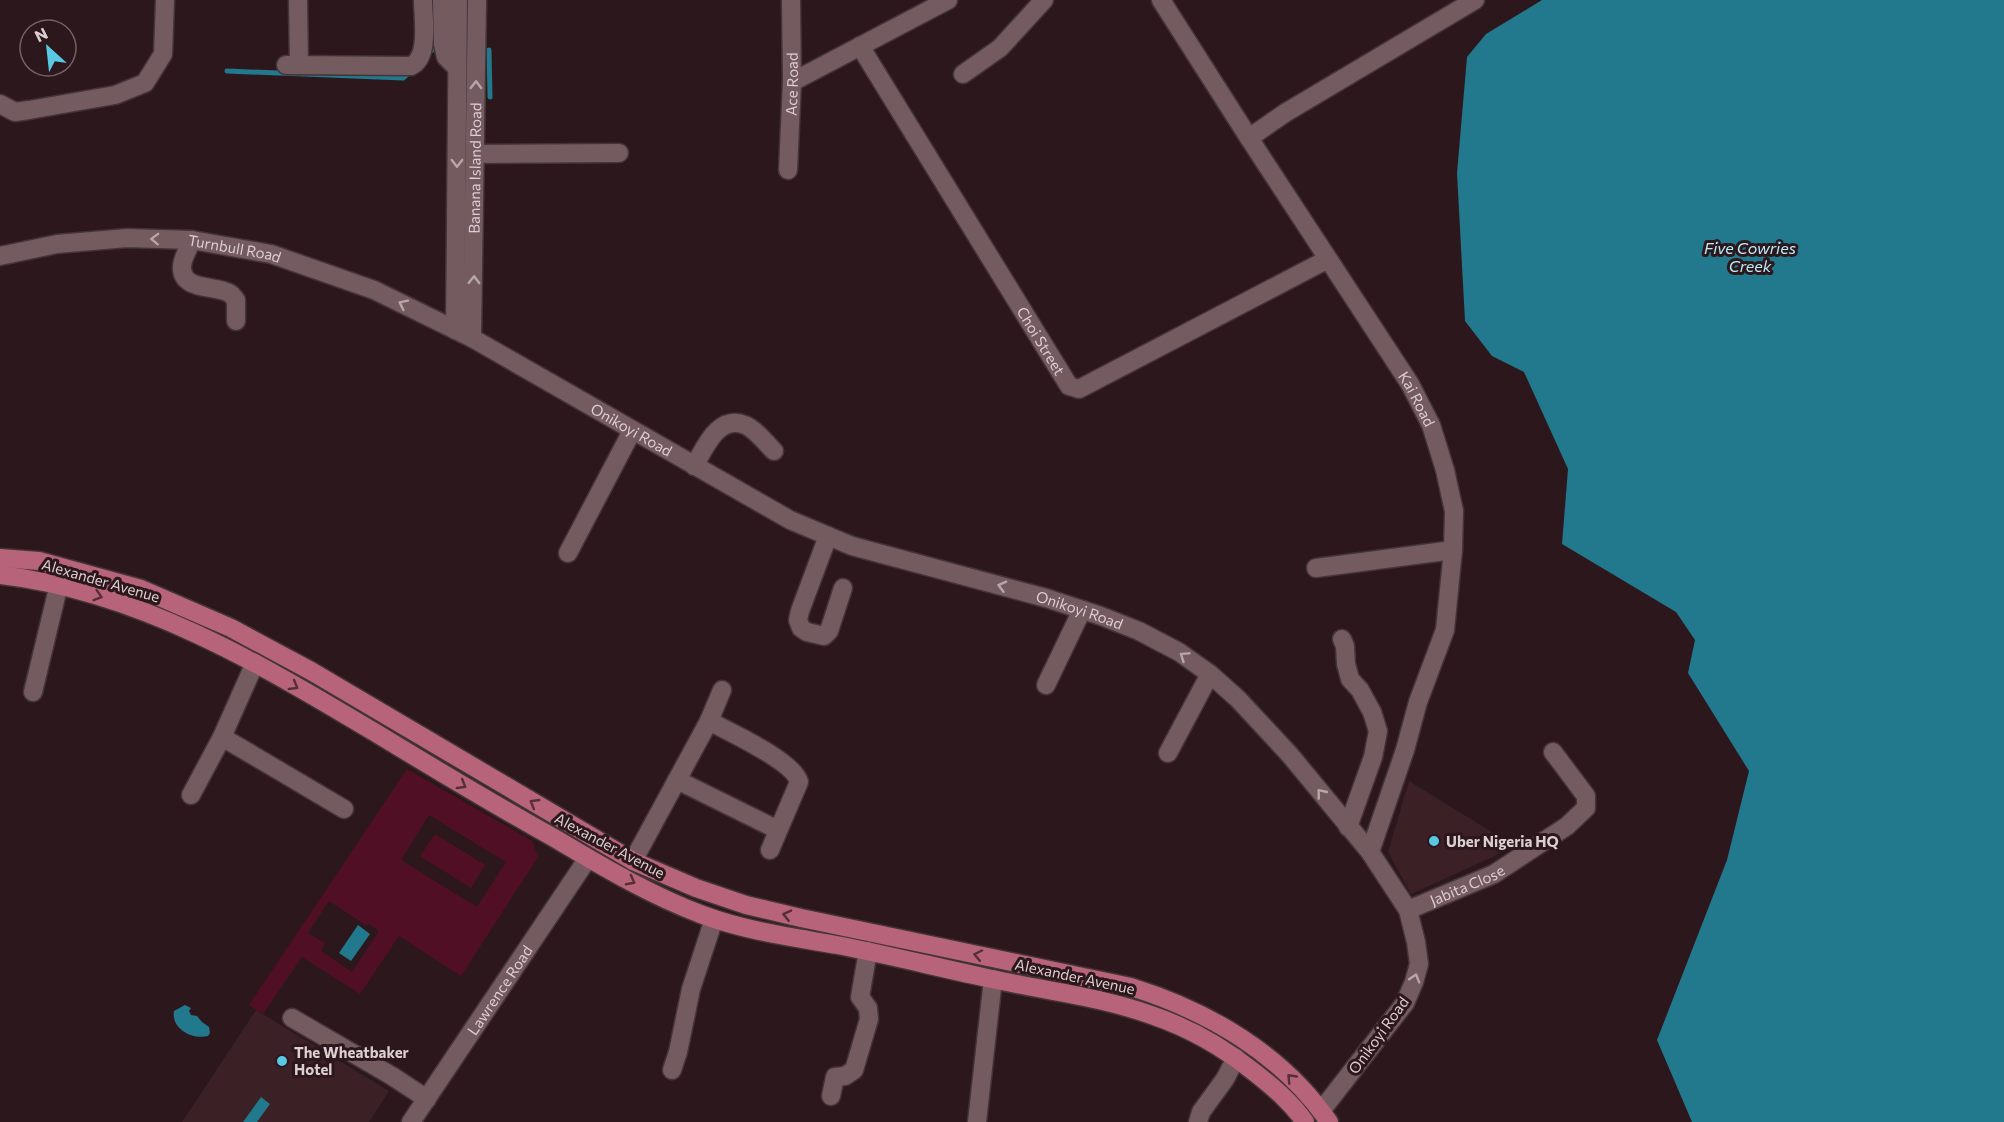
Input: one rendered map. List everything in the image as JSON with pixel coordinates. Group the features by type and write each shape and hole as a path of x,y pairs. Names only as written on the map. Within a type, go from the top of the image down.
{"main road":[{"name":"Alexander Avenue","path":"0,558 39,561 129,585 187,607 310,671 633,861 696,888 746,905 1131,987 1161,996 1237,1034 1287,1073 1325,1117"},
{"name":"Alexander Avenue","path":"0,575 59,584 134,607 205,637 255,663 588,858 644,888 714,919 761,931 1096,999 1153,1016 1195,1034 1236,1058 1271,1085 1305,1122"}],"street":[{"path":"298,0 293,65 403,68 417,63 423,50 423,0"},
{"path":"442,0 443,44 446,57 457,68"},
{"name":"Banana Island Road","path":"455,330 458,0"},
{"name":"Banana Island Road","path":"472,338 477,0"},
{"name":"Ace Road","path":"788,170 792,82 791,0"},
{"path":"792,82 948,0"},
{"path":"963,74 1000,48 1044,0"},
{"name":"Kai Road","path":"1161,0 1410,384 1431,425 1445,470 1454,511 1453,550 1445,630 1418,702 1405,750 1370,852"},
{"path":"1249,138 1285,113 1476,0"},
{"path":"0,104 15,112 29,110 115,95 146,83 163,54 165,8"},
{"name":"Choi Street","path":"860,46 1069,386 1074,389 1079,389 1328,259"},
{"path":"475,154 619,153"},
{"name":"Turnbull Road","path":"0,256 57,244 127,238 192,240 271,254 374,290 455,330"},
{"path":"192,240 183,262 183,275 199,286 229,292 236,300 236,321"},
{"name":"Onikoyi Road","path":"455,330 790,520 852,546 1046,598 1140,631 1179,652 1210,674 1238,699 1290,755 1370,852 1408,910 1416,942 1419,964 1405,1003 1325,1117"},
{"path":"694,466 717,430 733,422 747,425 774,451"},
{"path":"568,553 632,431"},
{"path":"828,536 800,611 798,620 801,628 824,636 829,631 843,588"},
{"path":"1316,568 1453,550"},
{"path":"33,692 59,584"},
{"path":"1047,685 1082,610"},
{"path":"1342,639 1350,679 1360,690 1378,731 1373,757 1348,827"},
{"path":"191,795 222,737 255,663"},
{"path":"1168,753 1210,674"},
{"path":"633,861 709,721 722,690"},
{"path":"709,721 774,756 797,775 799,782 770,850"},
{"path":"222,737 344,808"},
{"name":"Jabita Close","path":"1408,910 1494,874 1567,826 1586,808 1586,796 1553,752"},
{"path":"677,780 778,830"},
{"name":"Lawrence Road","path":"411,1122 588,858"},
{"path":"672,1070 691,989 714,919"},
{"path":"831,1096 835,1077 845,1076 854,1070 869,1019 868,1008 860,998 868,951"},
{"path":"977,1122 993,979"},
{"path":"292,1018 427,1099"},
{"path":"1198,1122 1236,1058"}],"shaded area":[{"path":"407,769 532,841 538,857 461,976 399,936 360,994 302,957 263,1014 249,1005","holes":["429,815 506,862 477,907 401,860","329,901 367,926 369,924 379,931 352,972 321,951 325,943 308,933"]},
{"path":"1409,781 1508,842 1497,855 1411,894 1388,852"},
{"path":"435,834 485,865 471,888 420,856"},
{"name":"The Wheatbaker Hotel","path":"256,1010 389,1091 369,1122 182,1122"}],"water":[{"name":"Five Cowries Creek","path":"1542,0 2004,0 2004,1122 1692,1122 1657,1040 1727,860 1749,771 1688,673 1695,640 1676,612 1562,544 1568,469 1524,372 1492,356 1465,321 1457,173 1467,57 1486,34"},
{"path":"358,925 370,934 351,961 339,953"},
{"path":"185,1005 191,1008 189,1011 191,1015 197,1016 209,1027 208,1036 189,1034 176,1023 174,1011"},
{"path":"261,1097 270,1104 257,1122 243,1122"}],"waterway":[{"path":"426,56 432,50 434,11"},
{"path":"489,50 490,97"},
{"path":"227,71 403,78 411,71"}],"place":[{"name":"Uber Nigeria HQ","path":"1434,841"},
{"name":"The Wheatbaker Hotel","path":"282,1061"}]}
